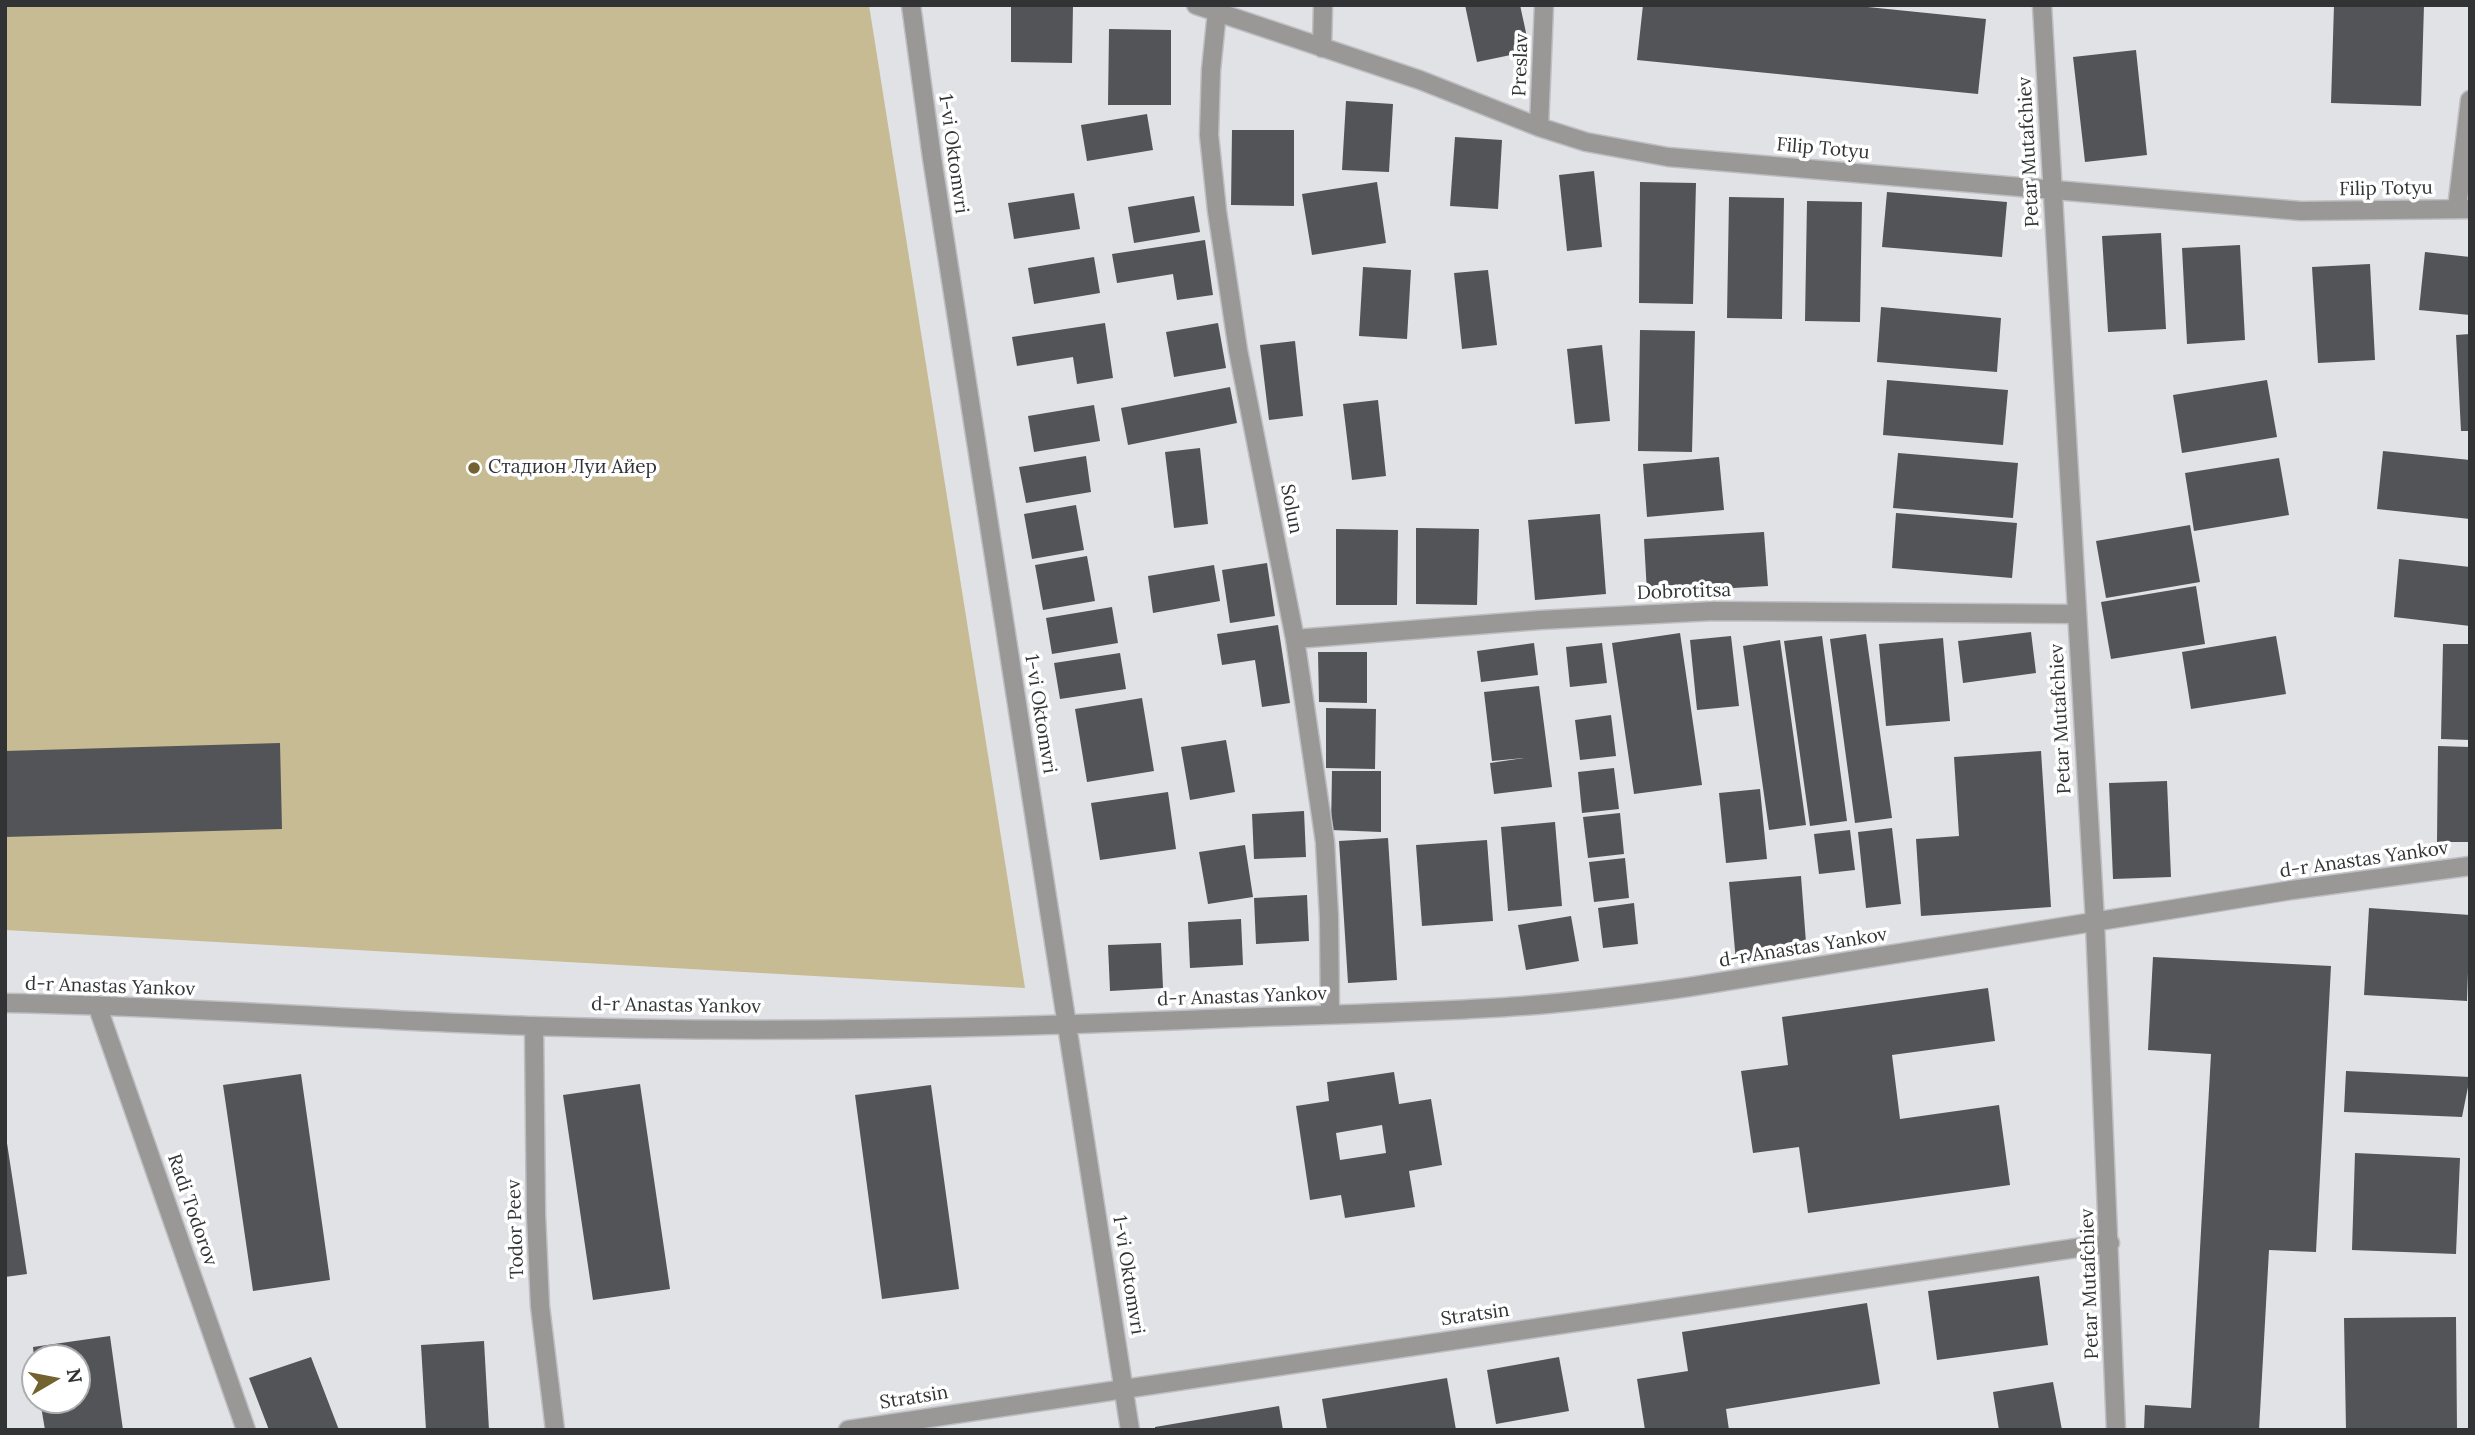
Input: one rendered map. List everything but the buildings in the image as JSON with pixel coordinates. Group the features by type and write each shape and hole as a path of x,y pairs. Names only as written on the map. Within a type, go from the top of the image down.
{"street":[{"name":"1-vi Oktomvri","path":"911,5 932,158 1130,1430"},
{"name":"Filip Totyu","path":"1196,5 1420,80 1539,127 1586,142 1668,157 2301,211 2463,209"},
{"path":"1322,48 1323,5"},
{"name":"Preslav","path":"1539,127 1544,5"},
{"name":"Petar Mutafchiev","path":"2042,5 2095,922 2116,1430"},
{"name":"Solun","path":"1217,12 1211,70 1209,135 1217,211 1238,350 1295,639 1325,842 1329,918 1329,1014"},
{"path":"2463,209 2470,100"},
{"name":"Dobrotitsa","path":"1295,639 1540,620 1714,611 2076,614"},
{"name":"d-r Anastas Yankov","path":"5,1003 97,1004 534,1026 813,1029 1068,1025 1518,1006 1603,999 1689,987 2292,890 2470,866"},
{"name":"Radi Todorov","path":"97,1004 246,1430"},
{"name":"Todor Peev","path":"534,1026 540,1306 555,1430"},
{"name":"Stratsin","path":"848,1430 2110,1243"}],"shaded area":[{"name":"Стадион Луи Айер","path":"5,5 869,5 1025,988 5,930"}],"place":[{"name":"Стадион Луи Айер","path":"474,468"}]}
